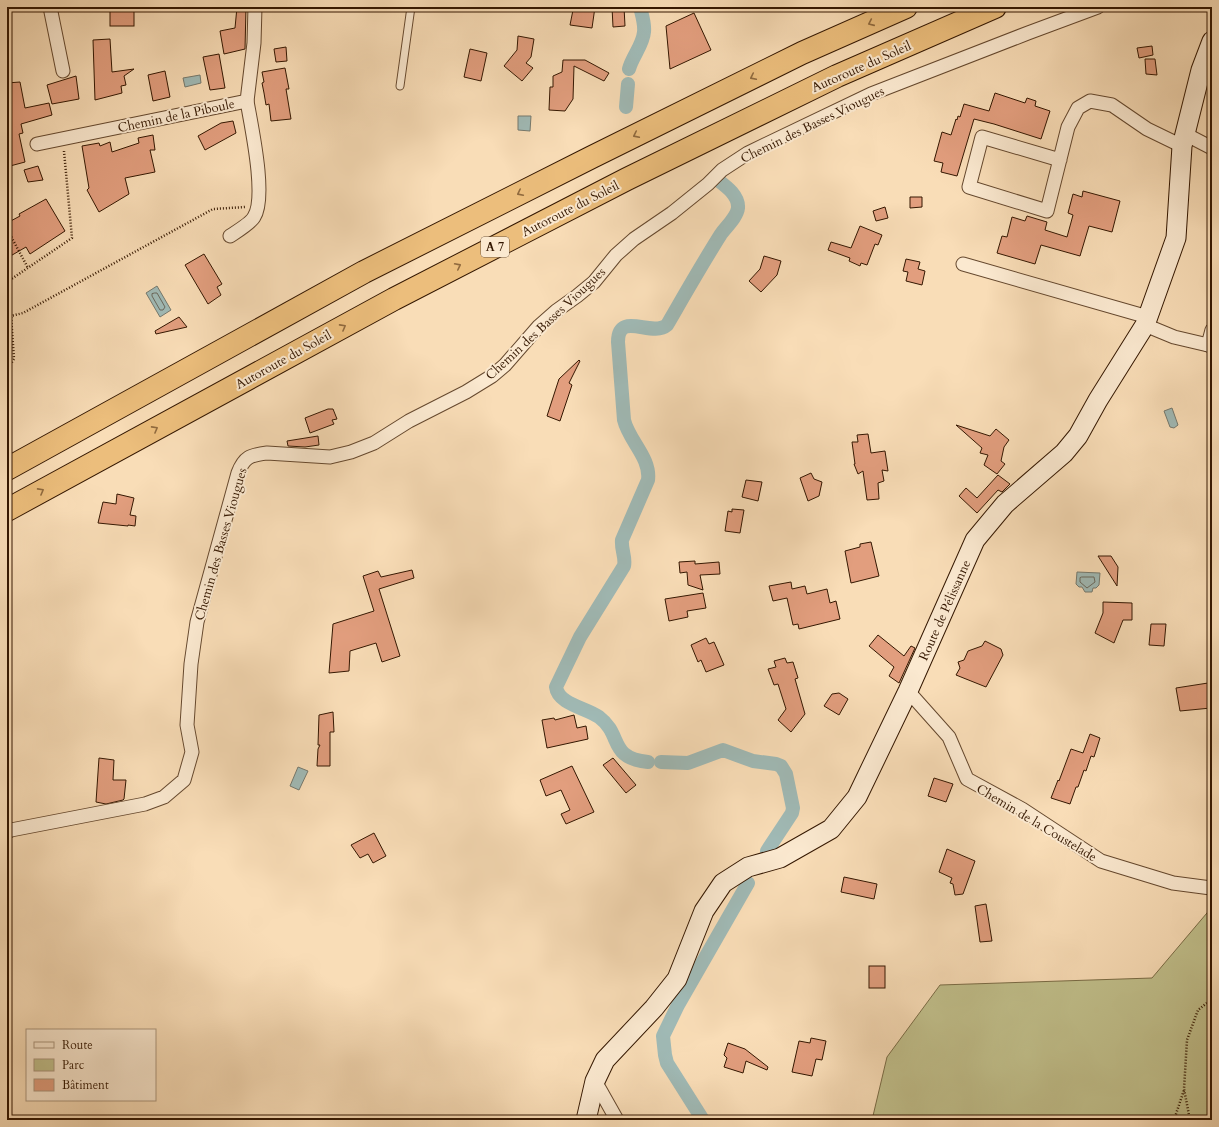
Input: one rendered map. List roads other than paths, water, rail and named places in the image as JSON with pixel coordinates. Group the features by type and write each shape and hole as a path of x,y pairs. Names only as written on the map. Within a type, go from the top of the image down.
{"highway":[{"path":"7,469 364,272 795,57 906,7"},
{"name":"Autoroute du Soleil","path":"7,510 394,299 627,179 837,76 995,7"}],"street":[{"path":"50,7 63,72"},
{"name":"Chemin de la Piboule","path":"37,144 247,101 254,43 255,7"},
{"name":"Chemin des Basses Viougues","path":"7,832 146,804 164,797 184,780 192,752 187,725 191,664 197,622 238,474 242,463 249,457 267,453 330,457 351,452 374,443 410,421 466,392 492,376 505,364 539,326 594,282 616,255 634,239 672,213 708,184 722,170 748,152 871,94 1098,7"},
{"name":"Route de Pélissanne","path":"586,1120 595,1081 606,1060 654,1008 677,979 704,911 723,884 748,867 780,858 831,829 857,798 908,691 975,540 1005,504 1064,453 1078,436 1146,321 1176,238 1183,140 1201,70 1212,41"},
{"path":"230,236 254,218 260,200 256,154 247,101"},
{"path":"1060,160 982,137 968,187 1046,211 1060,160 1068,127 1078,108 1090,101 1112,105 1147,128 1212,148"},
{"path":"963,264 1146,321 1174,337 1210,344 1212,330"},
{"name":"Chemin de la Coustelade","path":"908,691 949,737 967,779 1022,809 1102,861 1173,883 1212,887"},
{"path":"595,1081 617,1120"}],"lane":[{"path":"400,86 411,7"}],"water":[{"path":"200,75 201,83 185,87 183,78"},
{"path":"518,116 531,116 530,131 518,130"},
{"path":"157,286 171,310 160,317 146,293"},
{"path":"1172,408 1178,425 1174,428 1170,427 1164,411"},
{"path":"1077,572 1100,573 1099,585 1096,588 1093,588 1092,592 1085,592 1082,587 1079,587 1076,584"},
{"path":"298,767 308,771 299,790 290,786"}],"waterway":[{"path":"629,69 640,46 644,32 640,7"},
{"path":"626,107 628,84"},
{"path":"648,762 635,760 627,756 621,751 611,731 599,717 567,702 558,693 556,687 580,637 624,566 622,540 648,480 646,464 630,435 624,420 618,342 619,333 624,328 630,326 653,329 661,328 667,325 714,245 734,218 737,211 738,204 735,196 719,181"},
{"path":"661,762 688,763 723,750 753,761 781,766 786,774 793,808 792,813 767,851"},
{"path":"703,1120 667,1063 663,1036 678,1005 748,883"}]}
